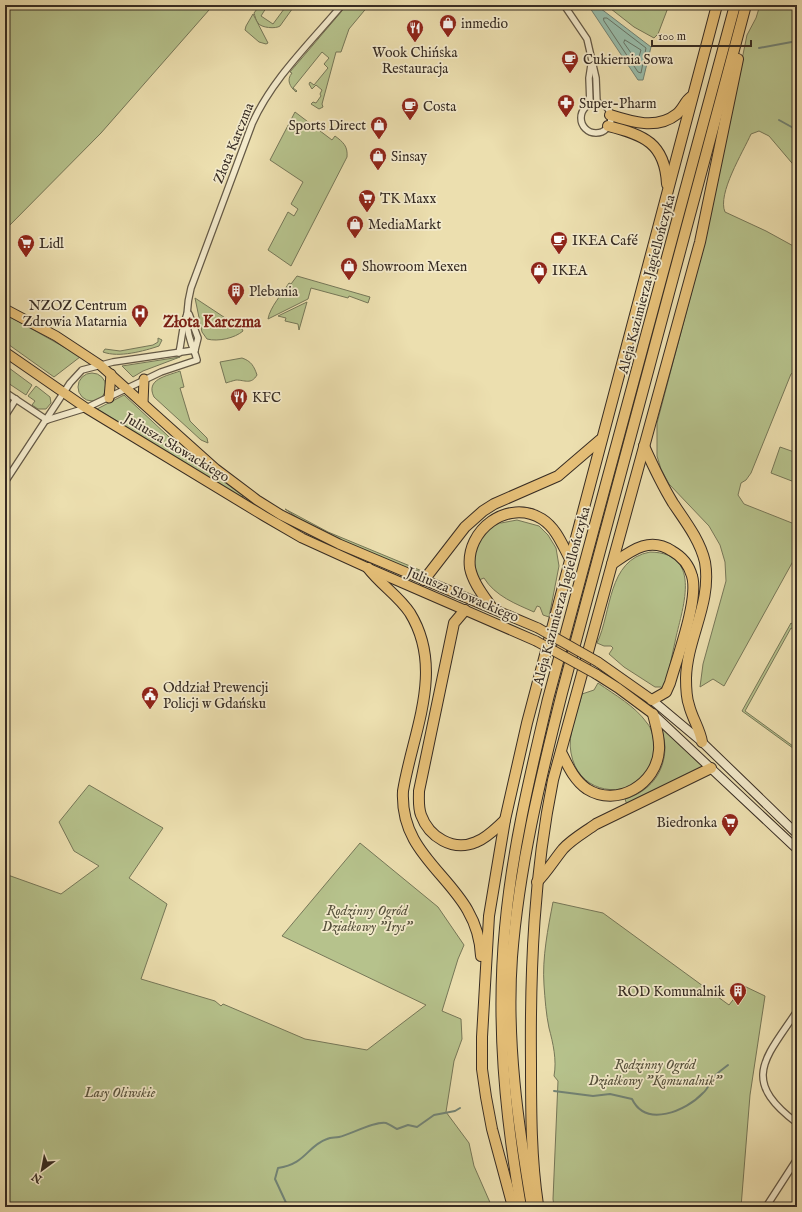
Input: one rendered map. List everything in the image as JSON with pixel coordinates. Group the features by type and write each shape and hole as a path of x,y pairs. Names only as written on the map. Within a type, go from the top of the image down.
{"highway":[{"path":"513,1207 492,1129 483,1076 482,1037 484,978 489,916 506,820 527,723 600,440 669,189 717,5"},
{"name":"Aleja Kazimierza Jagiellończyka","path":"521,1207 506,1109 501,1023 505,927 513,860 526,794 548,699 735,5"},
{"path":"538,1207 532,1164 530,1011 531,960 537,882 545,821 553,780 700,242 747,5"},
{"name":"Aleja Kazimierza Jagiellończyka","path":"532,1207 517,1109 511,1005 512,958 520,888 536,796 562,693 747,5"},
{"path":"610,114 638,123 655,124 677,114 689,98 693,96"},
{"path":"608,126 637,135 648,141 657,149 664,160 669,189"},
{"path":"424,580 465,527 478,514 494,504 558,476 600,440"},
{"path":"644,446 661,482 698,543 704,561 706,587 704,604 691,650 686,679 688,705 700,732 702,742"},
{"path":"492,608 474,579 470,561 471,551 477,536 485,525 506,514 517,513 537,517 548,524 556,533 570,559"},
{"path":"612,564 638,546 657,545 667,548 683,559 692,576 693,595 670,683 666,692 652,700"},
{"path":"368,568 409,612 417,626 426,652 426,686 403,791 402,804 406,825 416,845 453,888 471,915 478,935 482,974 484,978"},
{"path":"465,610 454,623 419,791 420,808 424,822 429,830 445,842 453,844 475,843 506,820"},
{"path":"561,752 569,769 588,789 606,795 628,793 644,783 654,771 657,763 659,743 653,714"},
{"path":"537,882 549,870 564,848 596,824 711,768"}],"main road":[{"path":"5,309 56,336 111,374 109,398"},
{"path":"5,352 86,408"},
{"name":"Juliusza Słowackiego","path":"111,374 193,450 257,500 312,532 538,628 598,662 652,700 702,742 797,834"},
{"path":"143,403 144,379"},
{"name":"Juliusza Słowackiego","path":"86,408 302,538 536,641 596,674 653,714 797,849"}],"street":[{"name":"Złota Karczma","path":"179,352 183,339 182,326 188,312 191,288 259,109 277,82 342,5"},
{"path":"564,5 587,39 596,78 597,103"},
{"path":"590,104 589,78 592,63"},
{"path":"597,103 606,107 610,114 608,126 597,133 586,129 582,124 581,117 586,107 590,104 597,103"},
{"name":"Złota Karczma","path":"109,398 144,379 180,364 197,360 195,350 198,338 188,312"},
{"path":"5,482 47,420 63,393 77,374 82,370 100,365 195,350"},
{"path":"5,392 47,420"},
{"path":"47,420 86,408 109,398"},
{"path":"5,416 16,399"},
{"path":"797,1011 766,1060 763,1075 764,1087 772,1101 797,1123"},
{"path":"766,1207 797,1159"}],"green space":[{"path":"5,5 202,5 209,10 101,133 5,230"},
{"path":"260,5 268,5 261,16 273,24 287,5 295,5 280,26 272,28 262,26 257,21 254,13"},
{"path":"347,5 369,5 349,29 341,52 336,52 322,104 323,107 319,109 311,104 313,102 316,103 321,96 320,94 322,90 316,85 312,89 309,84 310,82 314,85 328,68 324,64 329,58 322,52 293,88 297,91 296,92 292,88 289,81 292,73 290,72"},
{"path":"606,5 669,5 658,34 654,38 634,27"},
{"path":"760,5 797,5 797,169 769,136 759,131 751,134 732,173 723,204 725,212 766,231 797,248 797,370 791,374 751,473 746,480 741,483 738,495 744,504 797,525 797,554 724,686 713,679 700,687 703,664 726,581 725,562 720,545 709,526 669,484 661,469 657,456 657,423 704,245 747,35 756,18"},
{"path":"253,14 268,43 266,44 259,42 245,30"},
{"path":"295,112 332,140 335,136 343,142 347,150 347,157 291,266 268,250 288,212 294,216 298,209 291,204 303,182 270,160"},
{"path":"297,276 370,297 368,303 349,296 348,298 311,288 308,299 268,319 271,310 289,283 291,284"},
{"path":"195,298 243,331 236,336 226,339 207,339 202,332"},
{"path":"307,302 299,330 298,324 285,321 286,318 278,316"},
{"path":"5,314 80,357 54,377 5,342"},
{"path":"158,338 162,340 159,346 146,350 124,354 109,354 103,352 105,349 120,351 153,345 158,342"},
{"path":"180,357 143,371 133,377 122,366"},
{"path":"242,358 252,364 257,375 250,381 236,380 226,383 220,362"},
{"path":"5,365 32,385 26,395 5,381"},
{"path":"180,371 184,387 180,388 190,421 207,438 208,443 201,440 154,397 152,386 155,382"},
{"path":"92,373 102,377 106,387 102,397 92,401 82,397 78,387 82,377"},
{"path":"36,386 50,397 51,403 46,409 38,409 32,405 35,401 28,396"},
{"path":"124,395 196,462 243,495 242,498 97,409"},
{"path":"780,447 797,453 797,483 771,473"},
{"path":"285,509 328,532 422,571 413,571 332,537 302,521"},
{"path":"517,520 539,526 548,535 556,548 559,566 549,617 543,615 540,607 537,606 534,612 527,609 500,595 484,578 479,580 474,562 474,554 479,541 497,522 501,523"},
{"path":"650,552 667,555 678,562 684,573 684,600 664,690 661,687 655,687 624,667 609,654 613,648 611,646 604,646 597,643 618,576 626,565 636,557"},
{"path":"791,623 797,627 797,631 791,628 745,711 797,749 797,751 742,711"},
{"path":"598,683 637,711 649,725 651,730 654,743 653,761 646,775 634,785 619,789 604,789 589,783 578,771 571,753 570,739 582,694 594,690"},
{"path":"662,728 703,767 627,805 625,799 641,792 659,773 665,747"},
{"name":"Lasy Oliwskie","path":"89,785 163,828 129,878 167,904 141,979 215,1001 221,1006 223,1004 305,1039 367,1050 426,1005 282,936 360,843 438,907 464,945 458,959 442,1011 461,1019 462,1039 454,1061 446,1112 469,1143 474,1166 492,1207 5,1207 5,874 61,894 99,866 74,851 59,822"},
{"name":"Rodzinny Ogród Działkowy \"Komunalnik\"","path":"553,902 603,913 729,1005 744,986 765,996 750,1095 741,1207 554,1207 553,1199 558,1081 554,1076 555,1058 546,1012 544,990 546,943"}],"water":[{"path":"593,5 596,5 651,47 643,80 638,80 590,8"}],"waterway":[{"path":"759,48 797,41"},
{"path":"779,120 797,130"},
{"path":"554,1091 593,1096 610,1094 632,1099 638,1108 647,1113 656,1115 666,1114 687,1106 696,1100 706,1090 715,1076 728,1065"},
{"path":"288,1207 275,1179 278,1168 295,1163 320,1142 328,1138 339,1137 381,1123 386,1123 397,1129 408,1125 417,1127 434,1115 455,1111 460,1108"}],"place":[{"name":"inmedio","path":"448,38"},
{"name":"Wook Chińska Restauracja","path":"415,43"},
{"name":"Cukiernia Sowa","path":"570,74"},
{"name":"Super-Pharm","path":"566,118"},
{"name":"Costa","path":"410,121"},
{"name":"Sports Direct","path":"379,140"},
{"name":"Sinsay","path":"378,171"},
{"name":"TK Maxx","path":"367,213"},
{"name":"MediaMarkt","path":"355,239"},
{"name":"IKEA Café","path":"559,255"},
{"name":"Lidl","path":"26,258"},
{"name":"Showroom Mexen","path":"349,281"},
{"name":"IKEA","path":"539,285"},
{"name":"Plebania","path":"236,306"},
{"name":"NZOZ Centrum Zdrowia Matarnia","path":"140,328"},
{"name":"KFC","path":"239,412"},
{"name":"Oddział Prewencji Policji w Gdańsku","path":"150,710"},
{"name":"Biedronka","path":"730,837"},
{"name":"ROD Komunalnik","path":"738,1006"}],"district":[{"name":"Złota Karczma","path":"212,321"}],"park label":[{"name":"Rodzinny Ogród Działkowy \"Irys\"","path":"367,918"}]}
